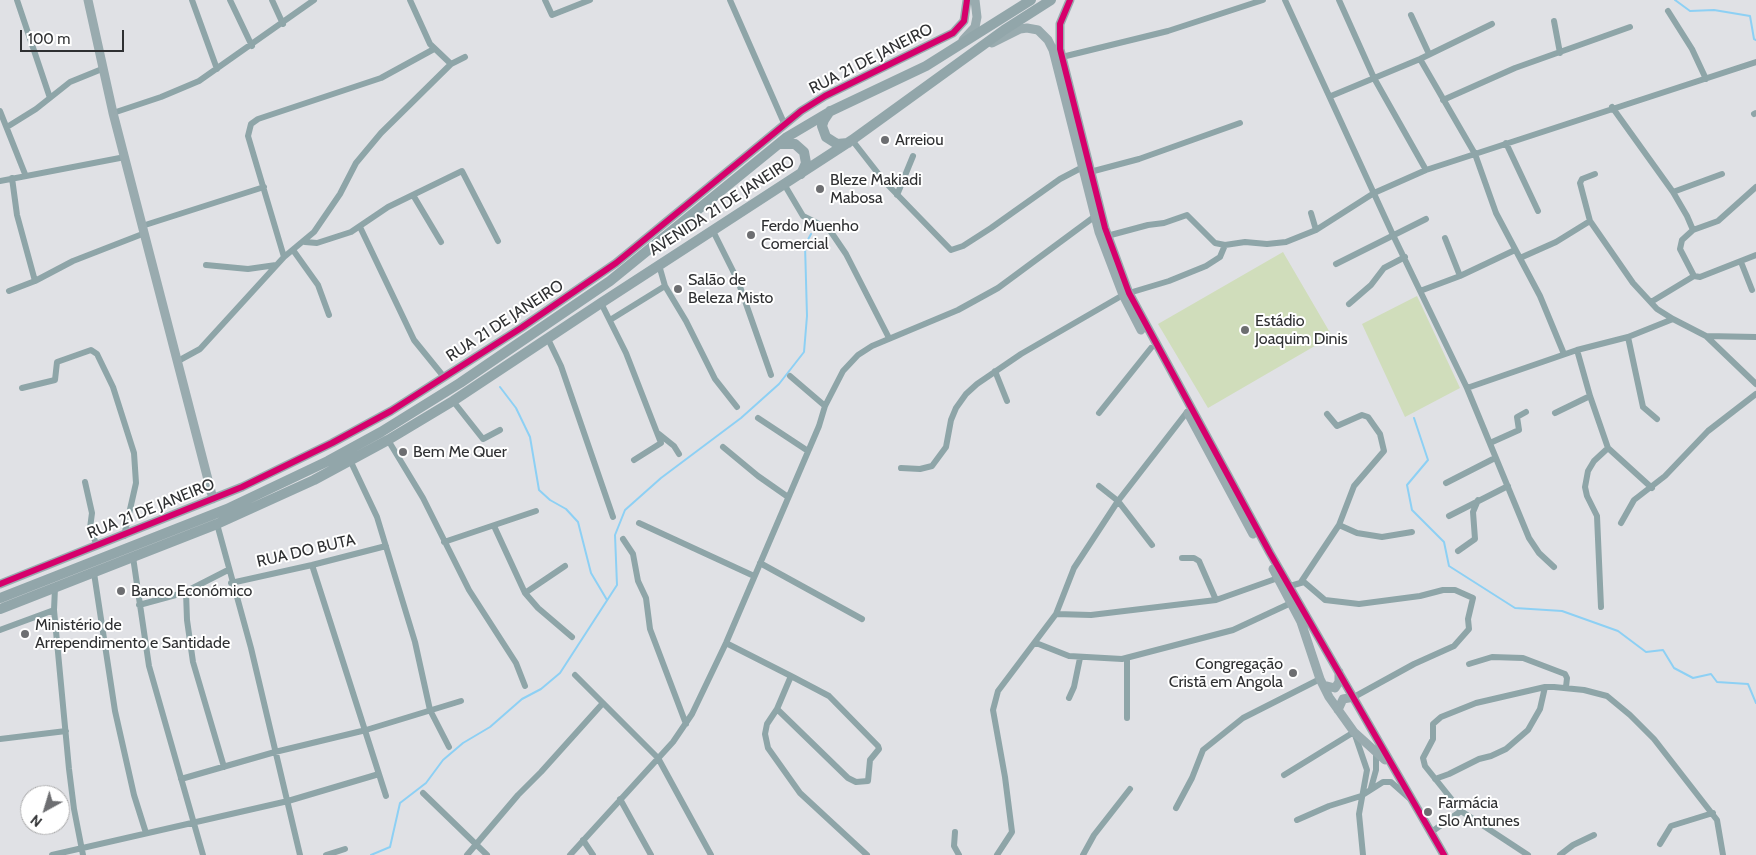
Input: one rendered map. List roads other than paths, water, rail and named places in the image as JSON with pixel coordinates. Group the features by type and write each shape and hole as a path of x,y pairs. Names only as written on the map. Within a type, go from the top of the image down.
{"main road":[{"name":"AVENIDA 21 DE JANEIRO","path":"227,509 328,461 413,413 610,281 778,144 831,111 908,76 940,58 1031,0"},
{"name":"AVENIDA 21 DE JANEIRO","path":"217,524 350,460 388,440 453,401 601,302 850,142 1004,30 1051,0"},
{"path":"831,111 822,126 826,137 837,144 850,142"},
{"path":"778,144 790,142 800,147 806,157 801,174"},
{"name":"RUA 21 DE JANEIRO","path":"0,598 227,509"},
{"path":"0,609 217,524"}],"street":[{"path":"17,0 50,98"},
{"name":"RUA 21 DE JANEIRO","path":"88,0 113,113 213,500"},
{"path":"192,0 217,69"},
{"path":"230,0 252,46"},
{"path":"272,0 283,24"},
{"path":"113,113 193,84 283,24 304,3 314,0"},
{"path":"410,0 424,32 434,49 451,64"},
{"path":"545,0 552,15 590,0"},
{"path":"730,0 784,123"},
{"name":"RUA 21 DE JANEIRO","path":"0,584 213,500 332,443 391,411 616,262 682,211 784,123 825,96 953,33 964,21 967,0"},
{"path":"940,58 969,35 974,27 977,17 975,0"},
{"path":"1070,0 1060,24 1062,57 1094,217 1126,294 1151,348 1292,603 1305,632 1321,682 1354,732 1376,750 1395,771"},
{"path":"1062,57 1168,31 1263,0"},
{"path":"1285,0 1331,96 1393,235 1467,388 1533,546 1554,567"},
{"path":"1339,0 1374,78 1426,170"},
{"path":"1668,11 1692,49 1706,79"},
{"path":"1411,15 1429,54"},
{"path":"1554,21 1560,53"},
{"path":"1331,96 1420,59 1492,24"},
{"path":"1443,100 1515,68 1630,27"},
{"path":"971,55 1020,29 1035,29 1044,34 1053,50 1086,170 1126,294 1411,800 1444,855"},
{"path":"284,257 248,136 249,127 254,121 381,78 434,49"},
{"path":"178,361 203,346 276,265 305,242 317,229 363,154 381,133 451,64 465,57"},
{"path":"1420,59 1475,154 1496,213 1540,296 1564,354"},
{"path":"1107,236 1148,225 1164,224 1187,215 1212,242 1225,245 1245,242 1267,244 1286,242 1316,230 1341,212 1374,193 1426,170 1756,62"},
{"path":"7,127 76,79 102,68"},
{"path":"1612,108 1684,208 1693,230"},
{"path":"0,111 25,174"},
{"path":"850,142 897,195 949,249 953,250 991,228 1060,179 1086,170 1139,159 1240,123"},
{"path":"1506,143 1538,211"},
{"path":"897,195 912,156"},
{"path":"0,180 125,157"},
{"path":"305,242 317,243 360,228 378,213 462,170 498,241"},
{"path":"1595,174 1582,179 1580,182 1590,222 1624,271 1651,302 1673,319 1706,336 1756,384"},
{"path":"1673,192 1722,174"},
{"path":"12,178 17,215 35,281"},
{"path":"784,184 803,216 829,229 846,254 889,338"},
{"path":"9,291 35,281 73,261 144,230 264,187"},
{"path":"1694,276 1680,249 1682,240 1693,230 1718,221 1756,187"},
{"path":"413,195 441,242"},
{"path":"1311,213 1316,230"},
{"path":"570,855 658,758 686,724 726,643 808,451 825,406 843,372 858,355 889,338 981,298 1094,217"},
{"path":"1336,264 1426,219"},
{"path":"1520,258 1556,242 1590,222"},
{"path":"360,228 414,340 444,377"},
{"path":"713,231 738,281 771,375"},
{"path":"1445,238 1460,276"},
{"path":"901,468 920,469 932,466 946,447 951,420 956,408 966,394 995,371 1049,337 1126,294 1170,282 1206,266 1220,258 1225,245"},
{"path":"293,250 318,285 329,314"},
{"path":"1420,291 1460,276 1515,250"},
{"path":"1651,302 1694,276 1700,277 1756,255"},
{"path":"1349,304 1371,285 1384,268 1405,257"},
{"path":"1741,262 1752,290"},
{"path":"206,266 248,269 276,265"},
{"path":"659,265 665,286 686,320 715,379 737,406"},
{"path":"610,320 665,286"},
{"path":"601,302 659,434 661,443 634,460"},
{"path":"1467,388 1564,354 1628,337 1673,319"},
{"path":"1706,336 1756,337"},
{"path":"1628,337 1643,407 1657,419"},
{"path":"548,339 561,366 613,517"},
{"path":"1099,413 1151,348"},
{"path":"22,388 55,380 57,362 90,350 97,354 113,387 134,453 136,483 124,536"},
{"path":"1577,350 1608,448 1652,488"},
{"path":"995,371 1006,401"},
{"path":"790,376 825,406"},
{"path":"1621,523 1634,500 1652,488 1708,431 1756,394"},
{"path":"1555,414 1590,396"},
{"path":"453,401 483,439 500,430"},
{"path":"997,855 1012,832 1006,777 993,710 1004,682 1036,643 1056,614 1074,568 1118,501 1187,412"},
{"path":"1490,443 1519,430 1516,417 1526,412"},
{"path":"1301,582 1339,525 1354,486 1383,453 1384,446 1380,434 1364,415 1337,426 1327,414"},
{"path":"758,418 808,451"},
{"path":"659,434 674,446 679,454"},
{"path":"388,440 423,498 469,590 516,663 525,686"},
{"path":"723,447 758,476 788,497"},
{"path":"1601,607 1597,516 1586,496 1585,488 1588,471 1594,461 1608,448"},
{"path":"1446,483 1495,458"},
{"path":"350,460 377,517 415,642 430,710 449,747"},
{"path":"85,482 92,512 90,528 97,546"},
{"path":"1099,486 1118,501 1152,545"},
{"path":"1449,516 1508,486"},
{"path":"1458,551 1475,539 1473,512 1478,500"},
{"path":"444,542 536,511"},
{"path":"639,523 754,576"},
{"path":"217,524 231,582 251,648 274,752 288,801 300,855"},
{"path":"1339,525 1355,532 1376,536 1412,532"},
{"path":"494,526 525,594 538,608 572,637"},
{"path":"623,539 633,554 638,581 646,598 650,629 686,724"},
{"name":"RUA DO BUTA","path":"231,582 312,565 386,546"},
{"path":"133,558 139,605 158,704 194,822 202,855"},
{"path":"1182,558 1194,558 1199,561 1216,600"},
{"path":"760,563 862,619"},
{"path":"312,565 386,796"},
{"path":"525,594 565,566"},
{"path":"139,605 186,592 228,570"},
{"path":"94,573 115,711 134,795 146,833"},
{"path":"1056,614 1091,615 1216,600 1278,578"},
{"path":"1290,586 1301,582 1307,583 1322,598 1329,601 1362,604 1449,590 1473,598 1468,621 1469,629 1454,646 1414,664 1354,696 1343,699 1338,710"},
{"path":"55,588 54,610 74,809 83,852"},
{"path":"186,592 187,620 193,662 224,767"},
{"path":"1036,643 1058,654 1080,658 1127,658 1233,630 1292,603"},
{"path":"0,630 54,610"},
{"path":"726,643 829,696 878,746 879,749 870,760 868,781 856,782 848,778 777,709"},
{"path":"1469,664 1492,657 1523,658 1565,674 1567,678 1566,687"},
{"path":"1069,698 1074,687 1080,658"},
{"path":"1127,658 1127,718"},
{"path":"1321,682 1331,688 1338,686 1338,669"},
{"path":"575,675 658,758 711,855"},
{"path":"791,676 777,709 767,724 765,734 772,756 817,810 867,855"},
{"path":"1176,808 1192,778 1203,750 1243,718 1321,682"},
{"path":"1436,778 1449,774 1478,758 1491,756 1506,749 1528,730 1540,709 1544,687"},
{"path":"1528,855 1461,811 1425,766 1423,758 1433,739 1432,728 1435,721 1458,709 1544,687 1566,687 1602,694 1620,706 1654,739 1713,814 1719,826 1723,855"},
{"path":"181,779 274,752 366,730 461,701"},
{"path":"467,855 518,795 603,703"},
{"path":"0,739 66,731"},
{"path":"1284,775 1354,732"},
{"path":"1354,732 1367,770 1359,814 1363,855"},
{"path":"1371,788 1376,770 1374,733"},
{"path":"52,855 83,852 146,833 288,801 379,774"},
{"path":"1297,820 1322,808 1361,796 1380,783 1391,782 1411,800"},
{"path":"1083,855 1094,835 1130,789"},
{"path":"423,793 487,855"},
{"path":"620,799 651,855"},
{"path":"1430,833 1461,811"},
{"path":"1660,844 1671,826 1713,814"},
{"path":"955,832 954,846 959,855"},
{"path":"1560,855 1566,849 1594,835"},
{"path":"584,840 593,855"},
{"path":"326,855 345,849"}],"waterway":[{"path":"1675,0 1690,11 1714,10 1750,16 1754,39 1756,40"},
{"path":"371,855 390,847 400,803 426,783 443,760 463,743 490,727 522,699 541,689 560,673 617,585 615,535 625,510 661,478 741,418 779,384 804,352 807,316 805,245 811,234"},
{"path":"500,387 516,408 530,437 539,490 550,500 566,509 578,522 591,573 607,600"},
{"path":"1414,418 1428,460 1407,485 1412,510 1444,542 1449,566 1515,608 1562,611 1618,631 1646,652 1663,650 1674,668 1693,678 1711,674 1717,682 1748,684 1756,703"}],"place":[{"name":"Arreiou","path":"885,140"},
{"name":"Bleze Makiadi Mabosa","path":"820,189"},
{"name":"Ferdo Muenho Comercial","path":"751,235"},
{"name":"Salão de Beleza Misto","path":"678,289"},
{"name":"Estádio Joaquim Dinis","path":"1245,330"},
{"name":"Bem Me Quer","path":"403,452"},
{"name":"Banco Económico","path":"121,591"},
{"name":"Ministério de Arrependimento e Santidade","path":"25,634"},
{"name":"Congregação Cristã em Angola","path":"1293,673"},
{"name":"Farmácia Slo Antunes","path":"1428,812"}]}
